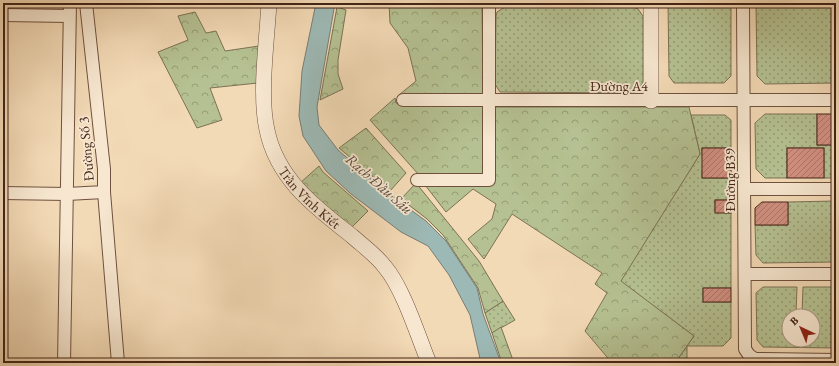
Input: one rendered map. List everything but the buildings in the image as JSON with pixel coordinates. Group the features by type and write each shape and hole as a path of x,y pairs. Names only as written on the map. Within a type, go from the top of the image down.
{"street":[{"path":"64,363 70,3"},
{"name":"Đường Số 3","path":"3,193 67,194 104,192 104,169 86,3"},
{"name":"Trần Vĩnh Kiết","path":"269,3 264,112 267,131 272,146 291,182 301,195 374,254 394,278 429,363"},
{"path":"417,180 489,180 489,3"},
{"path":"651,3 651,101"},
{"name":"Đường B39","path":"743,3 746,274 745,349 749,355 755,359 836,360"},
{"path":"3,15 69,16"},
{"name":"Đường A4","path":"403,100 836,100"},
{"path":"745,189 836,189"},
{"path":"104,192 118,363"},
{"path":"746,274 836,274"}],"green space":[{"path":"389,3 482,3 483,95 399,95 416,81 408,48 390,23"},
{"path":"668,3 731,3 731,76 724,83 674,83 669,76"},
{"path":"756,3 836,3 836,83 765,84 757,76"},
{"path":"337,7 346,10 338,60 338,74 343,89 320,100"},
{"path":"505,7 633,7 638,9 643,16 643,83 637,91 633,93 500,92 495,84 496,16 497,12"},
{"path":"195,12 206,33 216,31 225,51 259,46 258,83 210,88 222,120 197,128 158,52 188,40 178,16"},
{"path":"395,98 396,103 483,105 484,175 419,175 370,120"},
{"path":"494,107 689,107 700,154 621,281 694,336 675,363 612,363 585,331 607,293 595,284 602,273 512,214 484,259 468,239 492,219 496,204 473,189 446,212 425,185 493,184"},
{"path":"765,114 817,114 817,145 836,145 836,178 824,178 824,148 787,148 787,178 765,178 756,169 755,123"},
{"path":"691,115 725,115 731,120 731,148 702,148 702,155 731,155 731,169 702,170 702,178 731,178 731,200 715,200 715,212 731,213 731,288 703,288 703,302 731,302 731,338 723,346 687,346 687,363 675,363 694,336 620,281 700,154"},
{"path":"366,128 406,173 390,191 339,148"},
{"path":"319,166 323,172 368,211 351,228 299,184"},
{"path":"416,183 479,261 503,301 485,313 478,288 443,235 427,219 401,199"},
{"path":"836,201 836,262 763,263 756,255 755,225 788,225 788,202"},
{"path":"763,287 797,287 796,308 781,308 781,347 763,347 757,340 756,293"},
{"path":"803,287 836,287 836,348 821,348 821,308 802,308"},
{"path":"503,301 515,320 492,333 485,313"},
{"path":"501,327 514,363 502,363 492,333"}],"water":[{"name":"Rạch Đầu Sấu","path":"316,3 335,3 317,107 319,125 338,150 389,194 426,221 446,241 477,288 483,314 501,363 481,363 470,315 449,275 428,246 401,232 351,194 326,171 303,136 299,116 302,71"}]}
